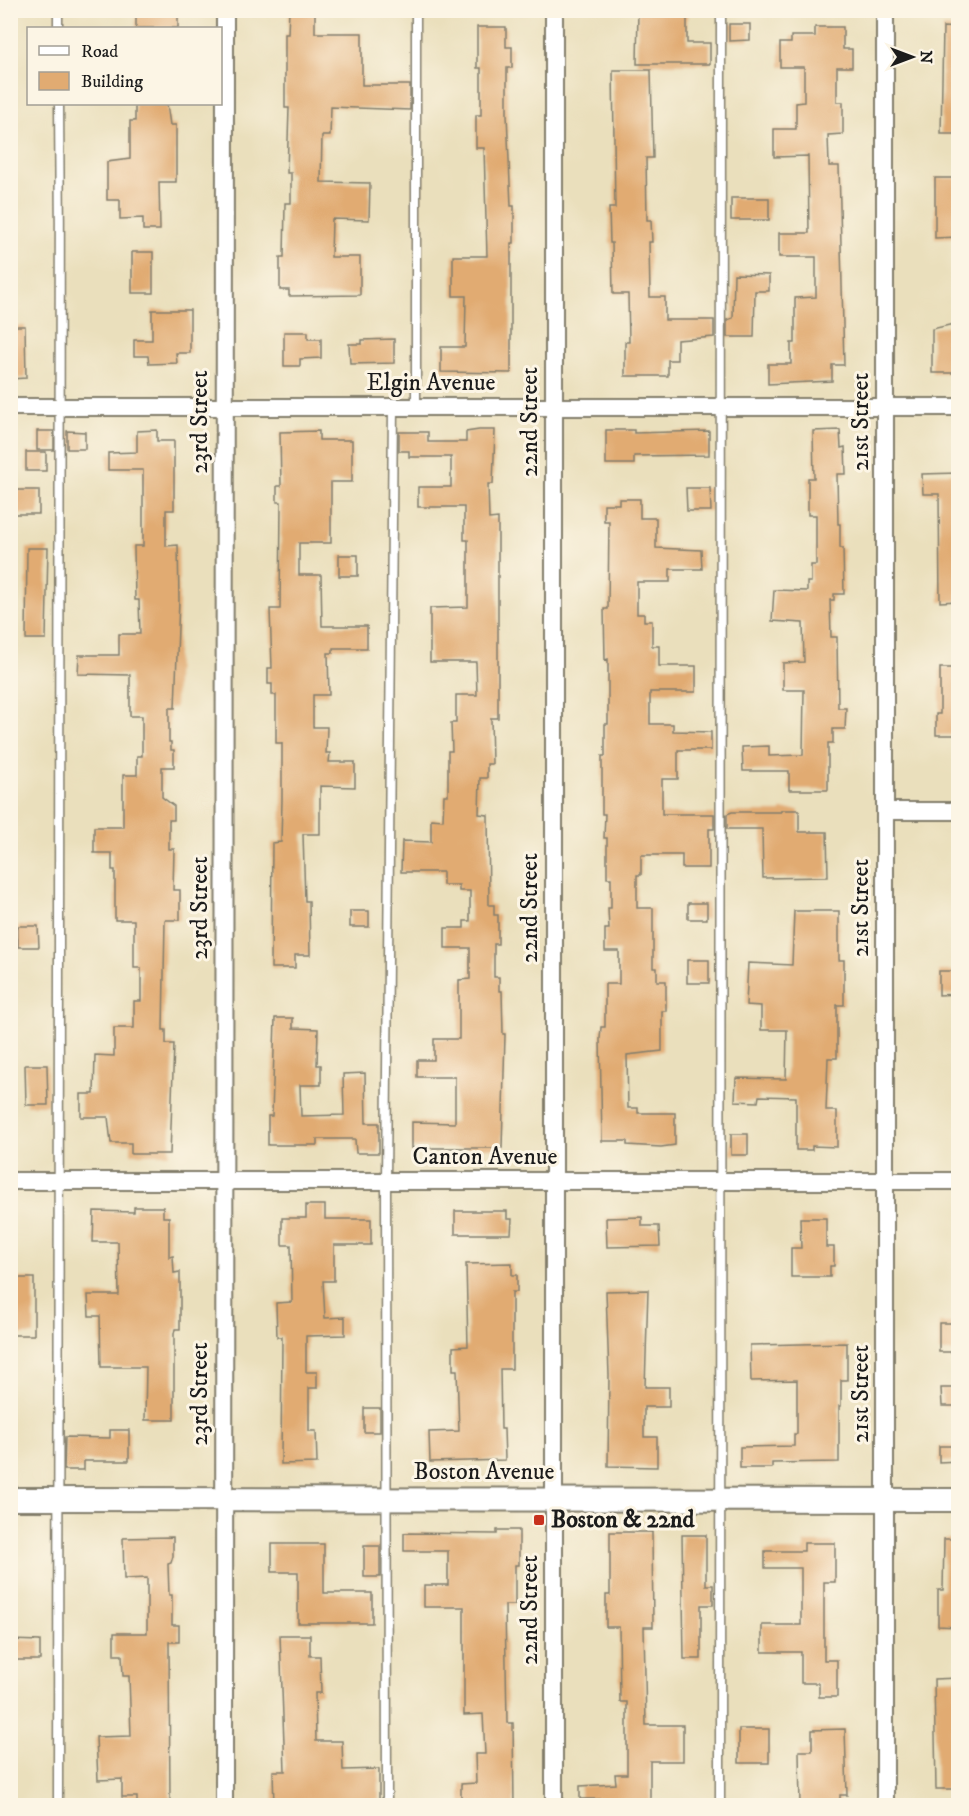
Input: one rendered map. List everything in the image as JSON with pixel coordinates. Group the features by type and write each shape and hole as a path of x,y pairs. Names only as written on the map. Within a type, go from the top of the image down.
{"street":[{"name":"23rd Street","path":"224,1806 225,10"},
{"name":"22nd Street","path":"554,10 554,1806"},
{"name":"21st Street","path":"885,10 885,1806"},
{"name":"Elgin Avenue","path":"10,407 958,407"},
{"path":"885,811 958,811"},
{"name":"Canton Avenue","path":"10,1181 958,1181"},
{"name":"Boston Avenue","path":"10,1499 958,1500"}],"lane":[{"path":"58,10 58,27"},
{"path":"416,10 416,407"},
{"path":"720,1806 721,10"},
{"path":"58,1806 56,1499 61,407 59,105"},
{"path":"387,1806 386,1181 393,407"}],"building":[{"path":"136,10 178,10 178,27 136,27"},
{"path":"289,10 315,10 315,33 362,33 362,85 410,85 410,110 331,107 330,136 322,136 321,182 370,183 369,220 332,219 331,257 360,257 360,295 289,296 289,290 280,290 280,257 284,257 285,203 291,203 291,173 287,173 289,108 285,108 285,34 288,34"},
{"path":"638,10 687,10 687,43 710,43 710,64 637,64"},
{"path":"729,24 750,24 750,40 729,41"},
{"path":"477,27 506,27 506,47 512,47 512,68 507,68 511,206 514,206 514,243 511,243 511,373 441,372 441,347 465,347 466,296 453,296 453,256 487,256 484,148 476,148 476,115 481,115 481,68 477,68"},
{"path":"815,27 843,27 843,49 852,49 852,67 837,67 837,102 843,102 843,134 828,135 829,166 839,166 844,365 832,365 832,381 768,384 768,364 791,364 791,343 795,343 795,298 816,297 816,257 779,257 779,233 809,233 808,156 774,157 774,129 796,129 796,103 804,102 804,67 780,67 780,43 791,43 791,36 815,36"},
{"path":"943,27 958,28 958,134 941,134"},
{"path":"613,70 651,70 653,158 646,158 647,220 651,220 652,242 649,242 650,297 665,297 665,320 714,320 714,337 677,340 677,360 668,360 668,376 625,376 625,342 629,342 628,294 613,294 612,243 610,243 609,208 615,208"},
{"path":"135,105 167,105 170,125 176,125 176,182 159,182 160,230 143,230 143,218 120,219 120,200 107,200 107,162 130,159 130,121 135,121"},
{"path":"935,178 958,178 958,237 935,238"},
{"path":"731,198 769,198 769,220 731,220"},
{"path":"132,252 153,252 153,293 132,293"},
{"path":"734,274 769,275 769,291 755,291 754,337 727,337 727,320 733,318"},
{"path":"152,310 190,310 190,353 176,353 177,363 149,364 148,356 134,356 134,340 152,340"},
{"path":"958,323 958,373 932,373 932,329"},
{"path":"10,326 25,326 26,378 10,379"},
{"path":"284,332 308,332 308,339 321,339 321,358 300,359 300,366 284,366"},
{"path":"394,339 394,363 350,364 349,344 362,344 362,340"},
{"path":"157,430 157,441 174,441 174,510 166,510 166,546 178,545 179,600 175,708 169,708 169,742 171,742 171,750 174,750 174,767 162,767 162,797 174,806 174,820 169,820 169,849 174,849 173,890 180,890 180,920 165,920 163,1030 166,1030 166,1044 174,1044 170,1154 131,1154 131,1143 111,1143 108,1117 81,1117 81,1094 94,1094 95,1055 114,1056 114,1028 134,1028 134,1001 141,1001 141,968 134,968 134,920 115,920 115,870 112,870 112,853 94,853 94,827 123,827 123,775 137,775 137,756 142,756 142,716 130,716 130,675 78,674 79,655 119,655 119,634 140,634 139,600 135,600 134,546 143,546 143,470 108,470 108,453 137,452 137,431"},
{"path":"495,430 493,484 488,484 489,519 498,518 498,718 491,718 492,764 487,764 487,778 480,778 479,814 488,815 489,905 494,905 494,915 498,915 498,944 494,944 494,977 499,977 499,991 502,991 503,1034 505,1034 502,1148 412,1148 412,1122 455,1123 455,1077 417,1077 417,1060 434,1060 434,1039 459,1039 459,980 470,979 470,948 445,948 445,928 464,928 464,921 470,921 470,891 459,891 459,885 443,885 443,872 401,872 402,841 431,842 431,819 443,820 444,795 448,795 448,751 452,751 451,723 456,723 456,695 477,695 476,662 430,662 430,608 468,607 468,540 464,540 464,507 418,507 418,487 451,487 451,457 409,457 409,451 399,451 399,432 428,432 428,442 466,442 466,432"},
{"path":"606,430 634,430 634,433 709,431 709,455 634,456 634,464 606,464"},
{"path":"840,430 841,448 845,447 846,474 837,474 838,524 840,524 840,548 843,548 844,594 834,594 834,600 830,600 831,637 837,637 838,708 846,708 845,729 833,729 833,743 828,743 828,790 789,790 789,771 743,771 742,747 769,746 769,756 803,755 804,690 783,690 783,663 804,662 803,623 772,621 774,590 807,591 807,582 811,582 811,565 816,565 816,515 808,515 808,478 814,478 813,431"},
{"path":"37,431 54,431 54,450 37,450"},
{"path":"67,431 85,432 85,449 67,449"},
{"path":"319,431 319,440 352,440 352,482 331,482 331,543 299,543 299,575 321,575 322,626 367,626 367,648 333,648 333,653 328,653 329,695 313,695 313,727 327,727 326,753 330,753 329,762 355,762 355,787 320,786 320,834 303,834 305,901 309,901 310,955 295,955 295,968 271,968 272,843 281,842 282,800 282,743 276,743 276,695 272,695 272,684 268,684 268,668 272,668 270,609 280,609 281,502 277,502 277,486 281,486 280,432"},
{"path":"26,452 46,452 46,471 26,471"},
{"path":"958,473 958,601 940,602 939,494 923,494 922,474"},
{"path":"686,488 710,488 711,511 687,511"},
{"path":"15,490 39,490 39,514 15,514"},
{"path":"619,499 640,499 640,518 656,518 656,548 701,550 702,569 670,569 670,582 637,582 637,614 644,614 644,621 652,621 652,646 659,646 659,666 696,666 696,692 650,692 650,724 673,724 673,731 711,732 711,750 678,750 678,779 662,779 662,814 714,814 714,829 709,829 709,868 682,868 682,855 641,855 641,875 637,875 637,908 653,908 653,968 657,968 657,981 666,981 666,1011 662,1011 662,1051 627,1055 628,1108 638,1108 638,1113 675,1113 675,1145 661,1147 627,1145 627,1141 602,1141 600,1039 601,1027 605,1027 605,984 619,984 619,951 605,951 605,929 609,929 608,908 611,908 611,878 607,878 607,838 604,838 605,814 602,814 602,756 605,756 605,724 608,724 608,659 605,660 604,609 608,609 609,521 604,521 604,504 619,504"},
{"path":"27,548 48,548 46,639 26,639"},
{"path":"339,555 358,555 358,576 339,576"},
{"path":"940,668 958,668 958,735 936,735 936,714 940,714"},
{"path":"781,810 799,810 799,832 827,832 828,877 763,878 762,829 727,829 727,814 732,812 781,812"},
{"path":"688,903 707,903 707,919 688,919"},
{"path":"350,911 369,911 369,927 350,927"},
{"path":"794,911 839,911 839,960 844,960 844,1005 837,1005 837,1058 828,1058 826,1111 837,1111 837,1147 812,1146 812,1150 796,1150 796,1097 759,1096 758,1102 735,1101 736,1078 786,1079 787,1030 761,1030 761,1006 746,1005 748,963 792,965"},
{"path":"18,926 38,926 39,947 18,947"},
{"path":"687,960 709,960 709,983 687,983"},
{"path":"939,971 958,971 958,994 939,995"},
{"path":"275,1018 293,1018 293,1028 318,1029 317,1065 321,1065 321,1085 300,1085 301,1116 344,1115 343,1074 365,1073 366,1123 379,1123 379,1153 356,1153 355,1139 317,1139 317,1145 268,1145 268,1116 272,1116"},
{"path":"25,1065 47,1065 48,1105 26,1105"},
{"path":"731,1134 748,1134 748,1155 731,1155"},
{"path":"306,1205 325,1205 325,1219 371,1219 371,1245 334,1245 334,1281 323,1281 325,1318 345,1317 345,1335 306,1336 306,1372 317,1372 317,1388 309,1388 309,1431 316,1431 317,1463 281,1464 282,1337 277,1337 276,1303 292,1302 291,1245 282,1245 282,1218 306,1218"},
{"path":"134,1207 163,1207 163,1217 169,1217 169,1257 173,1256 174,1273 180,1272 180,1329 175,1329 174,1334 174,1420 145,1420 146,1367 101,1367 100,1316 89,1316 88,1295 119,1295 118,1242 93,1242 94,1211 134,1212"},
{"path":"455,1211 507,1211 507,1219 512,1219 511,1234 455,1234"},
{"path":"642,1217 642,1226 659,1226 660,1246 607,1247 606,1218"},
{"path":"800,1218 826,1218 826,1247 834,1247 834,1266 830,1266 830,1277 791,1277 791,1248 801,1248"},
{"path":"512,1263 512,1275 517,1275 517,1292 512,1292 512,1369 500,1369 501,1429 504,1429 505,1460 430,1462 429,1432 459,1431 457,1370 453,1370 453,1347 468,1346 466,1264"},
{"path":"10,1278 34,1278 34,1335 10,1335"},
{"path":"648,1290 645,1387 669,1387 669,1407 644,1407 644,1437 657,1437 657,1467 608,1466 609,1375 606,1291"},
{"path":"939,1323 958,1323 958,1352 939,1352"},
{"path":"847,1343 847,1380 841,1380 841,1406 839,1406 839,1462 772,1463 772,1468 740,1468 740,1447 794,1446 794,1434 797,1434 797,1380 751,1381 750,1345"},
{"path":"941,1388 958,1388 958,1406 942,1406"},
{"path":"364,1408 380,1408 380,1432 364,1432"},
{"path":"110,1430 129,1430 129,1461 84,1461 84,1470 64,1470 65,1437 110,1438"},
{"path":"939,1446 958,1446 958,1461 939,1462"},
{"path":"497,1530 519,1530 519,1565 515,1565 515,1605 505,1605 507,1723 513,1723 514,1806 461,1806 461,1784 476,1783 475,1754 485,1754 483,1714 464,1715 464,1607 424,1607 424,1585 448,1585 448,1551 404,1551 404,1533 497,1534"},
{"path":"610,1532 652,1532 653,1627 644,1627 646,1725 683,1725 683,1761 650,1761 650,1804 627,1805 627,1799 580,1799 580,1786 616,1784 615,1774 627,1774 627,1702 620,1702 619,1627 606,1627 606,1595 610,1595"},
{"path":"682,1535 706,1535 706,1585 713,1585 713,1605 701,1605 701,1659 684,1659"},
{"path":"173,1537 173,1556 171,1563 168,1564 169,1595 172,1595 172,1625 179,1625 179,1642 169,1642 170,1806 137,1806 137,1797 122,1797 122,1779 98,1780 96,1737 131,1736 129,1676 123,1676 122,1655 114,1655 114,1633 147,1633 147,1578 124,1579 123,1538"},
{"path":"944,1539 958,1539 958,1627 938,1626 938,1590 943,1590"},
{"path":"804,1543 835,1543 835,1582 824,1582 824,1660 837,1660 837,1697 819,1697 819,1683 801,1683 801,1652 762,1652 762,1625 801,1625 801,1568 765,1568 765,1551 804,1551"},
{"path":"272,1544 324,1544 324,1593 372,1593 372,1623 298,1623 298,1572 272,1572"},
{"path":"364,1546 380,1546 380,1577 364,1577"},
{"path":"280,1635 310,1635 310,1656 320,1656 321,1693 315,1693 316,1741 342,1741 343,1770 379,1769 379,1800 362,1800 362,1806 274,1806 273,1771 285,1771"},
{"path":"10,1640 40,1641 40,1660 10,1660"},
{"path":"958,1678 958,1789 936,1789 934,1679"},
{"path":"739,1729 769,1729 769,1763 739,1763"},
{"path":"845,1729 847,1795 840,1795 840,1806 800,1806 799,1751 812,1751 812,1730"}],"place":[{"name":"Boston & 22nd","path":"539,1520"}]}
